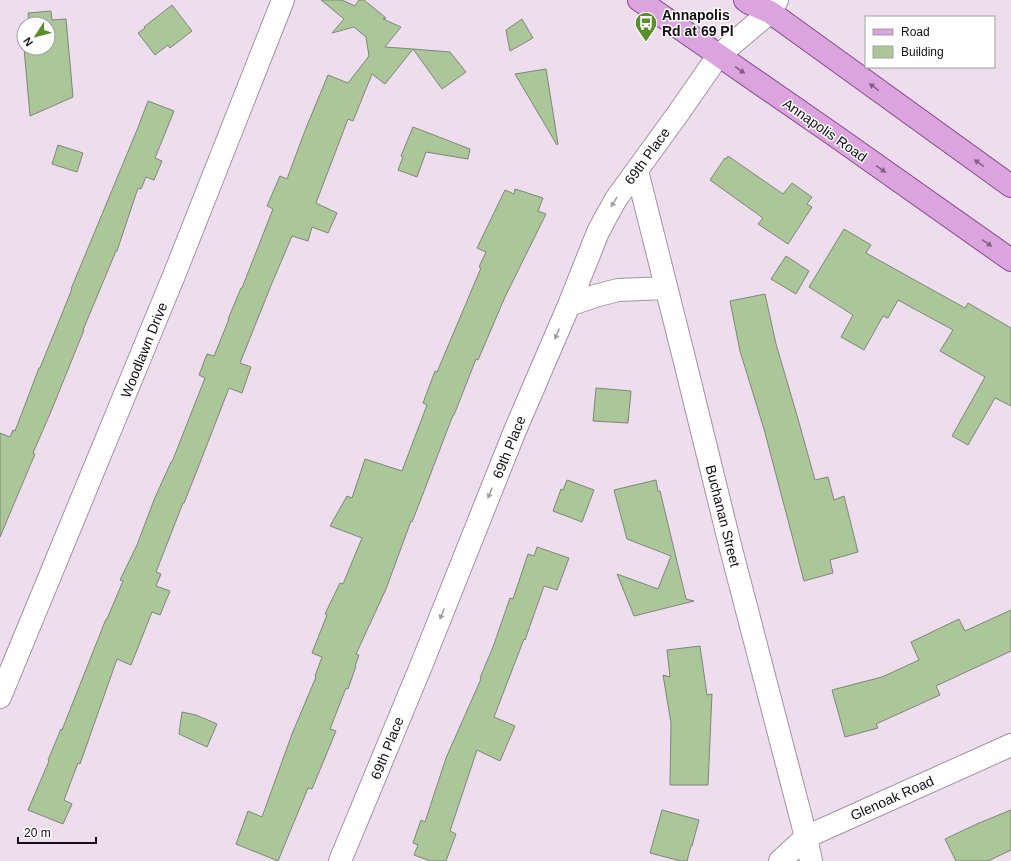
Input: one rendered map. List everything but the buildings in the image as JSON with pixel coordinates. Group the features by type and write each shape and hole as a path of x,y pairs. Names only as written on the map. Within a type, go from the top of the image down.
{"main road":[{"name":"Annapolis Road","path":"639,0 1011,260"},
{"path":"745,0 750,3 774,6 1011,186"}],"street":[{"name":"Woodlawn Drive","path":"0,697 175,274 282,0"},
{"name":"69th Place","path":"340,861 418,674 514,433 569,305 598,232 616,199 718,56 774,6"},
{"name":"Buchanan Street","path":"637,171 731,549 811,861"},
{"path":"569,305 618,290 666,288"},
{"name":"Glenoak Road","path":"780,861 806,837 1011,745"}],"place":[{"name":"Annapolis Rd at 69 Pl","path":"646,42"}]}
